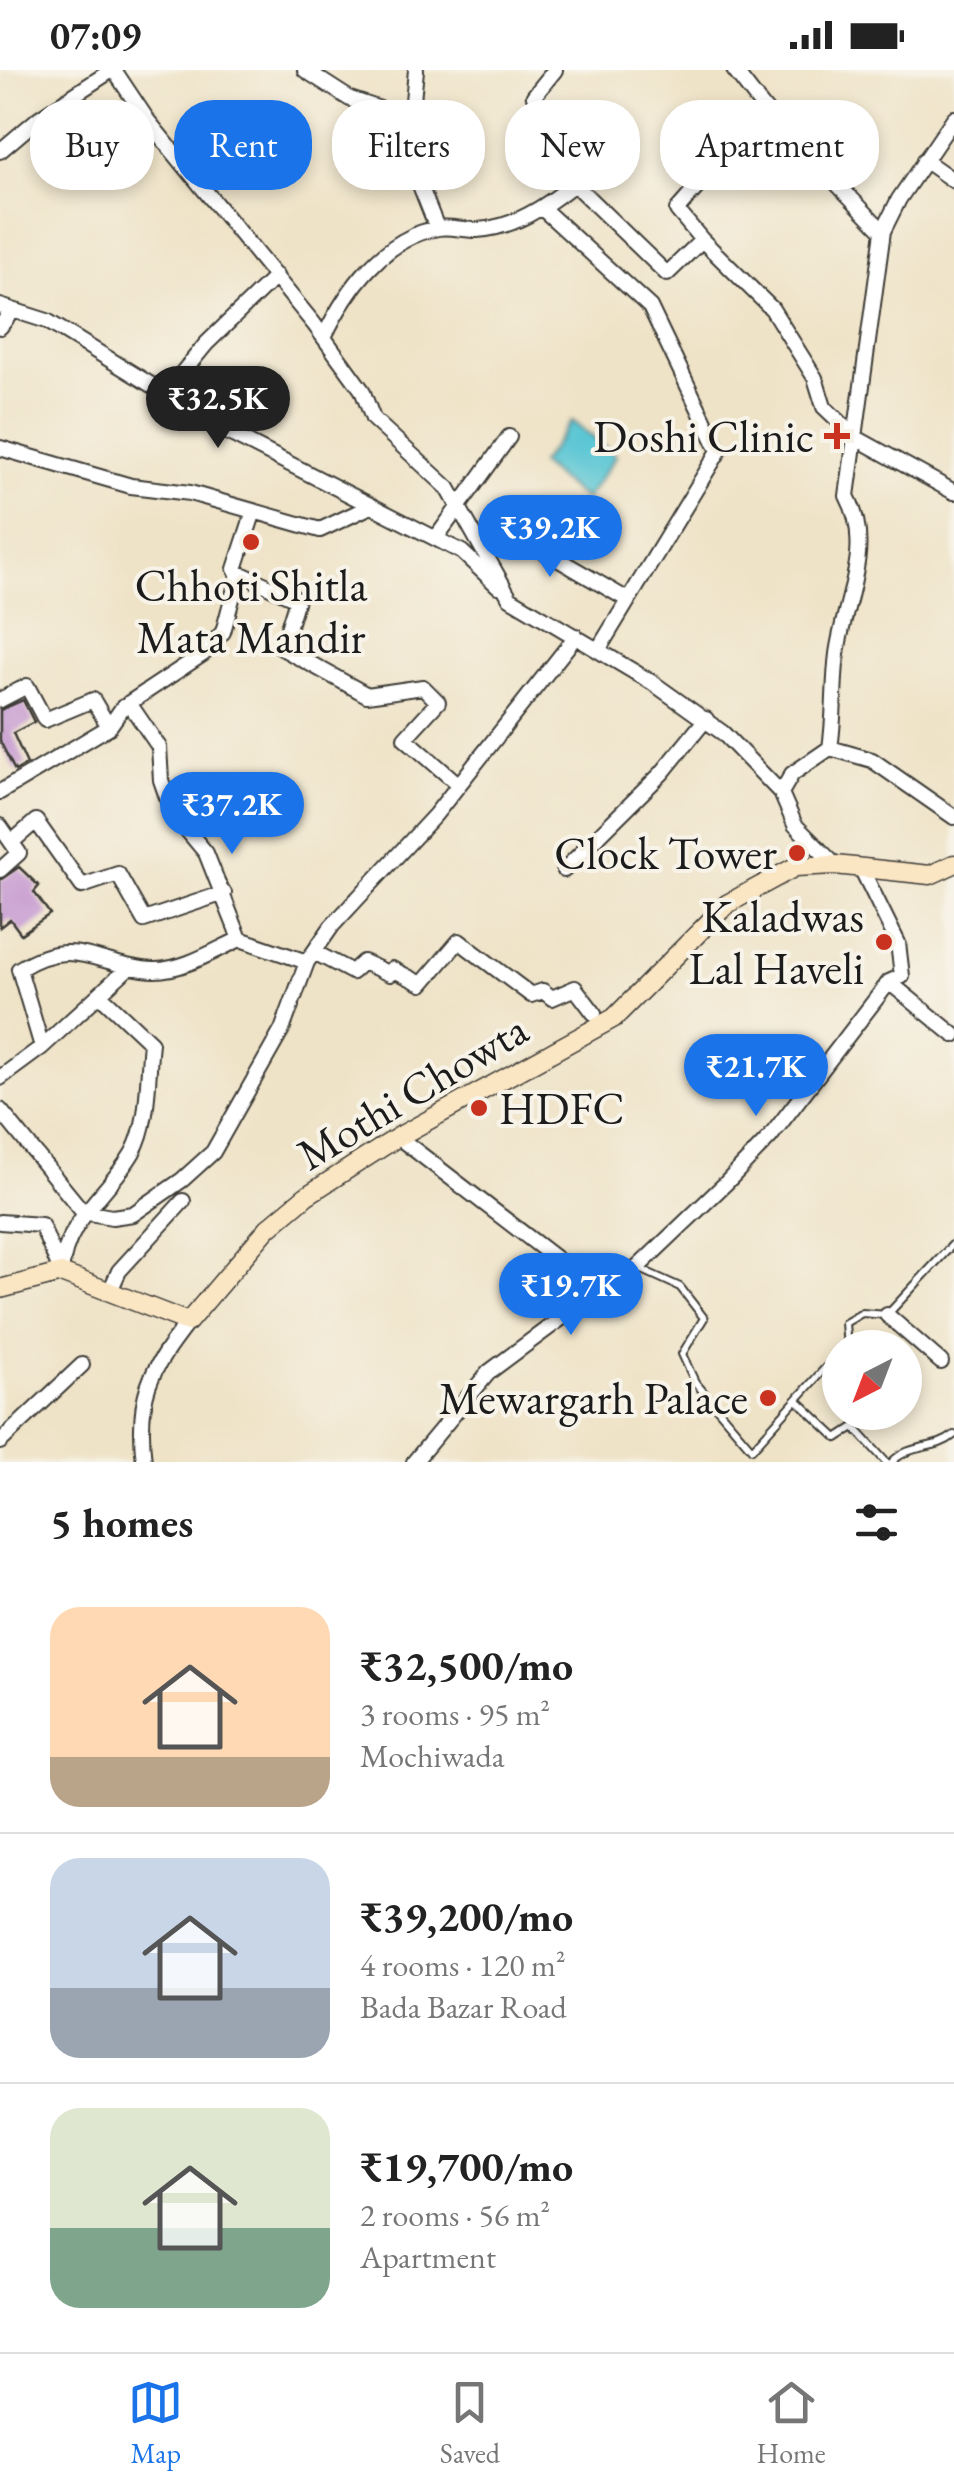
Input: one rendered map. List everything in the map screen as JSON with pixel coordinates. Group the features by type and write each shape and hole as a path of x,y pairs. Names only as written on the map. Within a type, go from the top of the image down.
{"main road":[{"name":"Mothi Chowta","path":"188,1322 268,1228 306,1196 398,1137 614,1018 727,904 796,867 835,865 930,875 954,864"},
{"path":"0,1288 61,1272 188,1322"}],"street":[{"path":"0,151 38,118 113,70 148,121 324,337 362,390 373,418 448,488 510,598"},
{"path":"305,70 353,100"},
{"path":"327,84 340,70"},
{"path":"413,100 416,70"},
{"path":"537,100 534,96 555,70"},
{"path":"734,70 757,100"},
{"path":"830,748 836,658 856,578 860,518 847,496 858,439 883,230 954,118"},
{"path":"924,160 954,181"},
{"path":"422,190 437,228"},
{"path":"324,337 346,292 396,246 437,228 481,230 543,208 566,190"},
{"path":"580,190 667,274 702,240"},
{"path":"695,190 677,210 772,309 815,378 824,407 858,439 954,492"},
{"path":"844,190 883,230"},
{"path":"543,208 650,307 719,452 598,650"},
{"path":"164,395 206,344 276,276"},
{"path":"0,328 6,308 47,320 164,395 462,552 510,598 706,719 750,756 781,792 796,825 835,865"},
{"path":"436,538 509,438"},
{"path":"0,448 131,486 190,493 320,530 371,506"},
{"path":"253,514 235,569 296,599 282,648 368,695 423,687 438,702 406,738 459,785"},
{"path":"494,522 628,600"},
{"path":"0,792 109,727 126,705 203,654 223,632 239,573"},
{"path":"0,1110 83,1212 133,1214 182,1180 213,1152 282,1030 310,957 459,785 576,636"},
{"path":"0,700 27,686 44,720 94,700 109,727"},
{"path":"126,705 158,747 161,780 172,812 183,820 206,853 240,938"},
{"path":"564,870 662,774 706,719"},
{"path":"781,792 792,774 830,748"},
{"path":"830,748 872,760 954,816"},
{"path":"12,842 36,821 82,886 118,874 144,920 224,893"},
{"path":"0,826 19,853 0,870"},
{"path":"414,1462 488,1372 598,1291 638,1268 770,1137 889,982 902,976 898,944 862,870"},
{"path":"0,971 19,969 34,959 82,951 129,966 158,970 199,959 240,938 352,972 363,962 390,974 392,969 422,984 458,940 532,996 543,991 552,998 575,988 594,1013"},
{"path":"0,1078 42,1047 129,966"},
{"path":"19,969 42,1047"},
{"path":"889,982 954,1034"},
{"path":"61,1272 62,1255 83,1212 134,1151 144,1118 151,1043 100,995"},
{"path":"398,1137 598,1291"},
{"path":"110,1290 119,1271 183,1201"},
{"path":"0,1222 40,1224 61,1272"},
{"path":"887,1316 941,1362"},
{"path":"144,1462 143,1428 152,1368 188,1322"},
{"path":"0,1442 82,1365"}],"lane":[{"path":"845,1330 845,1323 862,1312 887,1316 954,1244"},
{"path":"638,1268 680,1287 704,1318 682,1354 695,1382 752,1448 822,1372"},
{"path":"798,1401 837,1438 854,1427 889,1462 907,1448 946,1442 954,1435"}],"water":[{"path":"572,421 616,456 585,500 540,464"}],"building":[{"path":"23,700 34,722 13,733 27,764 15,771 0,741 0,710"},
{"path":"19,867 39,886 34,892 50,914 21,934 10,919 0,927 0,880"}],"place":[{"name":"Doshi Clinic","path":"837,436"},
{"name":"Chhoti Shitla Mata Mandir","path":"251,542"},
{"name":"Clock Tower","path":"797,853"},
{"name":"Kaladwas Lal Haveli","path":"884,942"},
{"name":"HDFC","path":"479,1108"},
{"name":"Mewargarh Palace","path":"768,1398"}]}
